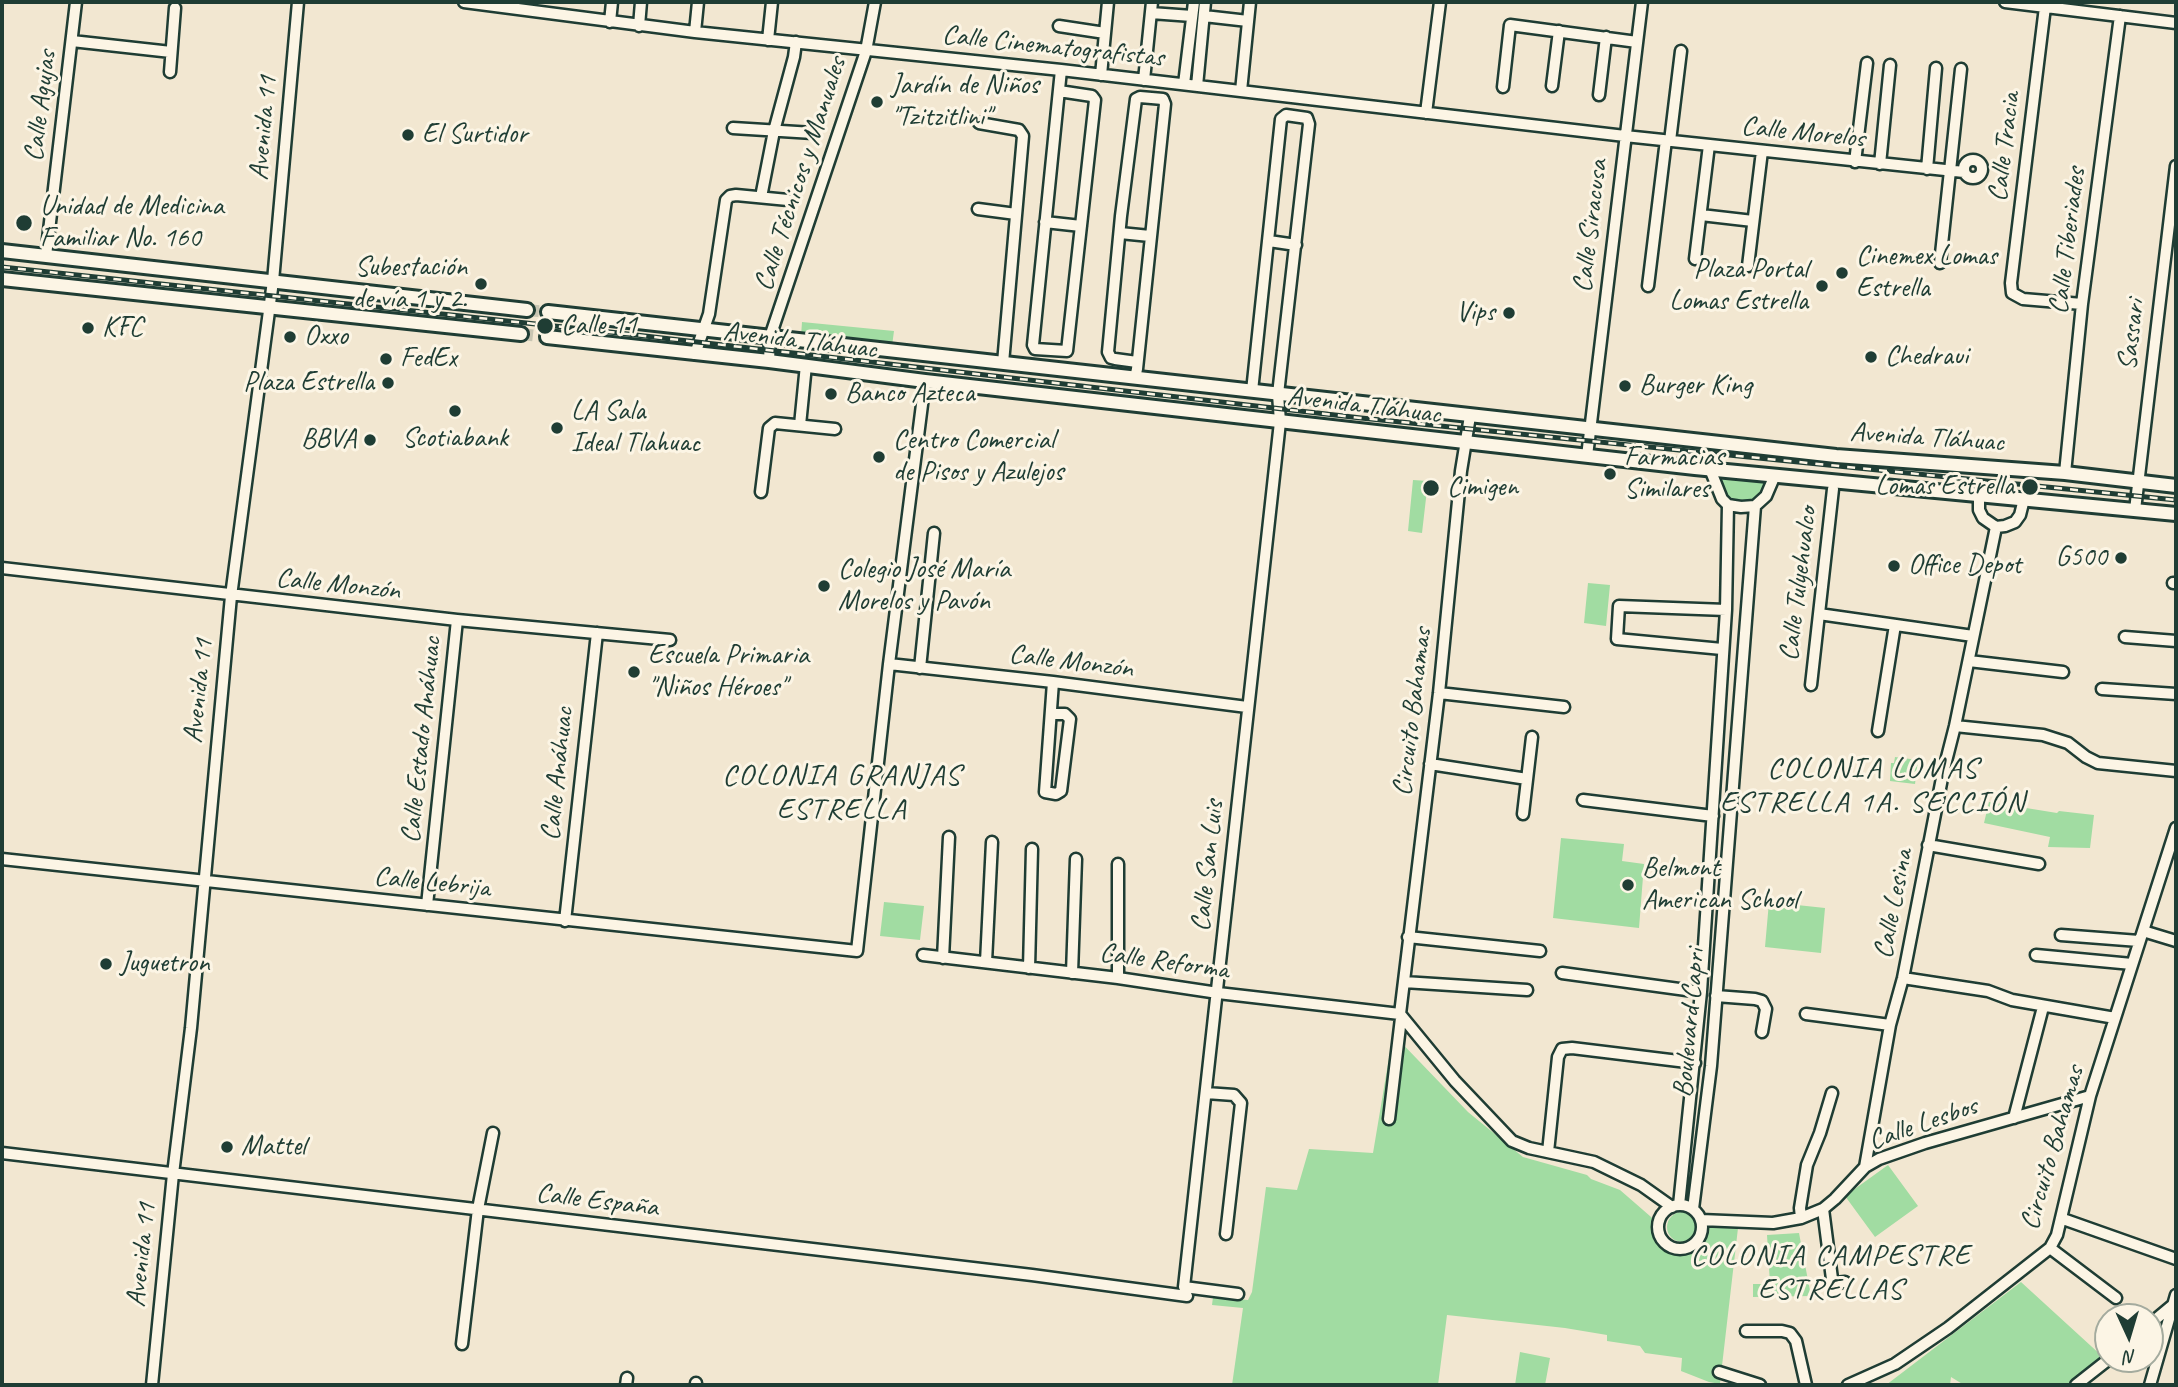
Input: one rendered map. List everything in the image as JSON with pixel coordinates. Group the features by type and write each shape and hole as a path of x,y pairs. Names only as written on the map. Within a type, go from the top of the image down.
{"main road":[{"path":"2,251 527,310"},
{"path":"2,279 521,334"},
{"name":"Avenida Tláhuac","path":"548,312 1856,458 2065,473 2176,486"},
{"name":"Avenida Tláhuac","path":"547,337 769,360 1280,422 1710,470 1776,474 2176,514"}],"street":[{"name":"Calle Agujas","path":"46,257 76,2"},
{"name":"Avenida 11","path":"152,1385 191,1028 231,596 273,281 298,2"},
{"name":"Calle Cinematografistas","path":"464,2 543,7 639,26 1061,70 1637,137"},
{"path":"610,22 612,2"},
{"path":"639,26 641,2"},
{"path":"695,32 698,2"},
{"path":"768,40 772,2"},
{"name":"Calle Técnicos y Manuales","path":"769,360 770,337 866,51 875,2"},
{"path":"1101,75 1108,2"},
{"path":"1184,84 1194,2"},
{"path":"1197,86 1205,2"},
{"path":"1241,91 1250,2"},
{"path":"1426,113 1440,2"},
{"name":"Calle Siracusa","path":"1587,456 1642,2"},
{"path":"2005,2 2048,5 2176,23"},
{"name":"Calle Tracia","path":"2048,5 2011,283 2012,293 2023,299 2082,304"},
{"path":"1144,80 1151,7 1192,16"},
{"path":"170,72 175,8"},
{"path":"1204,16 1248,21"},
{"name":"Calle Tiberiades","path":"2065,473 2082,304 2120,16"},
{"path":"1503,87 1510,25 1637,42"},
{"path":"1059,26 1105,33"},
{"path":"1552,86 1559,32"},
{"path":"1599,95 1606,37"},
{"path":"72,41 171,52"},
{"path":"761,197 796,42"},
{"path":"1648,286 1681,51"},
{"path":"1855,162 1867,63"},
{"path":"1880,164 1890,65"},
{"path":"1927,169 1936,68"},
{"path":"1940,263 1961,69"},
{"path":"1059,91 1092,96 1095,100 1068,350 1035,349 1033,345 1061,70"},
{"path":"1135,378 1137,362 1164,104 1163,99 1140,97 1136,99 1119,233 1108,352 1111,358 1137,362"},
{"name":"Calle San Luis","path":"1184,1293 1280,422 1278,394 1309,124 1307,118 1286,115 1282,119 1269,241"},
{"path":"979,123 1019,130 1023,136 1003,363"},
{"path":"733,128 813,133"},
{"name":"Calle Morelos","path":"1637,137 1964,172"},
{"path":"1695,259 1709,145"},
{"path":"1748,266 1762,151"},
{"name":"Sassari","path":"2135,510 2176,166"},
{"path":"695,354 709,314 726,200 736,195 788,200"},
{"path":"978,209 1016,214"},
{"path":"1700,215 1753,221"},
{"path":"1045,222 1081,226"},
{"path":"1119,233 1150,236"},
{"path":"1252,391 1269,241 1296,245"},
{"path":"800,425 806,365"},
{"path":"889,664 925,380"},
{"name":"Circuito Bahamas","path":"1390,1119 1408,937 1439,693 1461,471 1470,416"},
{"path":"761,492 769,428 775,423 835,429"},
{"path":"1710,470 1715,486 1728,505 1741,507 1755,506 1766,496 1776,474"},
{"name":"Calle Tulyehualco","path":"1811,685 1833,489"},
{"path":"1979,494 1979,510 1983,518 1996,527 2015,522 2020,515 2024,499"},
{"name":"Boulevard Capri","path":"1676,1206 1695,1063 1701,992 1726,610 1728,505"},
{"name":"Boulevard Capri","path":"1693,1209 1711,1066 1755,506"},
{"name":"Calle Lesina","path":"1865,1167 1890,1025 1903,978 1942,773 1955,726 1996,527"},
{"path":"920,668 934,533"},
{"name":"Calle Monzón","path":"2,568 231,596 670,640"},
{"path":"1723,649 1617,639 1619,606 1726,610"},
{"path":"1819,614 1973,636"},
{"name":"Calle Estado Anáhuac","path":"427,905 457,620"},
{"path":"1878,731 1895,625"},
{"name":"Calle Anáhuac","path":"565,921 597,633"},
{"path":"2125,636 2176,641"},
{"path":"1969,661 2063,672"},
{"name":"Calle Monzón","path":"889,664 1248,707"},
{"name":"Calle Lebrija","path":"2,859 857,951 889,664"},
{"path":"1051,714 1065,714 1070,719 1062,791 1056,794 1045,792 1053,682"},
{"path":"2102,689 2176,694"},
{"path":"1439,693 1564,707"},
{"path":"1955,726 2043,735 2068,743 2098,763 2176,771"},
{"path":"1523,814 1532,737"},
{"path":"1430,764 1527,779"},
{"path":"1583,800 1713,816"},
{"name":"Circuito Bahamas","path":"1848,1385 1895,1364 1974,1308 2050,1248 2063,1219 2090,1096 2176,831"},
{"path":"943,958 949,837"},
{"path":"986,962 992,842"},
{"path":"1928,845 2039,864"},
{"path":"1029,968 1032,849"},
{"path":"1072,972 1076,859"},
{"path":"1118,864 1118,978"},
{"path":"2061,935 2141,936 2176,941"},
{"path":"1408,937 1540,951"},
{"name":"Calle Reforma","path":"923,955 1400,1016"},
{"path":"2036,955 2132,964"},
{"path":"1562,974 1701,992"},
{"path":"1903,978 1988,991 2043,1007 2115,1018"},
{"path":"1404,982 1527,990"},
{"path":"1716,996 1762,1001 1766,1009 1762,1032"},
{"path":"2014,1118 2043,1007"},
{"path":"1806,1014 1890,1025"},
{"path":"1400,1016 1455,1082 1512,1141 1594,1162 1618,1172 1676,1206 1693,1209 1701,1220 1701,1234 1698,1240 1686,1248 1671,1247 1661,1237 1659,1223 1666,1210 1676,1206"},
{"path":"1548,1152 1558,1056 1562,1049 1695,1063"},
{"path":"1206,1093 1234,1095 1241,1103 1226,1234"},
{"path":"1801,1218 1800,1208 1807,1165 1832,1093"},
{"name":"Calle Lesbos","path":"1701,1220 1773,1223 1801,1218 1823,1209 1865,1167 1894,1152 2090,1096"},
{"path":"462,1344 478,1209 493,1133"},
{"name":"Calle España","path":"2,1153 1184,1293"},
{"path":"1823,1209 1832,1279 1836,1283 1845,1282"},
{"path":"2063,1219 2176,1259"},
{"path":"2050,1248 2116,1298"},
{"path":"1184,1293 1238,1294"},
{"path":"2150,1385 2175,1300"},
{"path":"1746,1332 1790,1333 1796,1340 1806,1385"},
{"path":"2076,1385 2094,1371"},
{"path":"1719,1372 1760,1385"}],"green space":[{"path":"802,322 894,331 892,346 801,336"},
{"path":"1715,472 1770,479 1765,493 1752,503 1733,503"},
{"path":"1413,480 1428,481 1422,533 1408,531"},
{"path":"1588,583 1610,585 1606,626 1584,623"},
{"path":"1895,757 1918,760 1915,784 1890,781 1891,763 1894,763"},
{"path":"1989,802 2057,813 2059,811 2094,815 2090,848 2048,847 2050,837 1984,823"},
{"path":"1561,838 1624,844 1622,861 1644,864 1639,928 1553,918"},
{"path":"884,902 924,906 920,940 880,936"},
{"path":"1769,902 1825,908 1821,953 1765,947"},
{"path":"1393,1034 1468,1112 1523,1157 1587,1175 1620,1190 1658,1223 1660,1237 1671,1247 1685,1248 1692,1245 1703,1227 1738,1228 1720,1383 1726,1385 1709,1382 1681,1371 1682,1358 1645,1353 1640,1346 1607,1341 1607,1335 1447,1315 1438,1385 1232,1385 1243,1308 1212,1305 1213,1297 1248,1300 1252,1292 1266,1187 1297,1190 1309,1149 1373,1153"},
{"path":"1888,1165 1918,1206 1875,1237 1845,1196"},
{"path":"1682,1212 1693,1216 1697,1227 1693,1238 1682,1242 1671,1238 1667,1227 1671,1216"},
{"path":"1799,1233 1811,1296 1753,1297 1753,1284 1770,1284 1767,1235"},
{"path":"2021,1282 2094,1349 2094,1364 2069,1385 1964,1385 1951,1377 1950,1385 1886,1385"},
{"path":"1520,1352 1550,1358 1545,1385 1515,1385"}],"tunnel":[{"path":"527,310 548,312"},
{"path":"521,334 547,337"}],"railway":[{"path":"2,267 601,331 1361,418 2176,500"}],"place":[{"name":"Jardín de Niños \"Tzitzitlini\"","path":"877,102"},
{"name":"El Surtidor","path":"408,135"},
{"name":"Unidad de Medicina Familiar No. 160","path":"24,223"},
{"name":"Cinemex Lomas Estrella","path":"1842,273"},
{"name":"Subestación de vía 1 y 2.","path":"481,284"},
{"name":"Plaza Portal Lomas Estrella","path":"1822,286"},
{"name":"Vips","path":"1509,313"},
{"name":"Calle 11","path":"545,326"},
{"name":"KFC","path":"88,328"},
{"name":"Oxxo","path":"290,337"},
{"name":"Chedraui","path":"1871,357"},
{"name":"FedEx","path":"386,359"},
{"name":"Plaza Estrella","path":"388,383"},
{"name":"Burger King","path":"1625,386"},
{"name":"Banco Azteca","path":"831,394"},
{"name":"Scotiabank","path":"455,411"},
{"name":"LA Sala Ideal Tlahuac","path":"557,428"},
{"name":"BBVA","path":"370,440"},
{"name":"Centro Comercial de Pisos y Azulejos","path":"879,457"},
{"name":"Farmacias Similares","path":"1610,474"},
{"name":"Lomas Estrella","path":"2030,487"},
{"name":"Cimigen","path":"1431,488"},
{"name":"G500","path":"2121,558"},
{"name":"Office Depot","path":"1894,566"},
{"name":"Colegio José María Morelos y Pavón","path":"824,586"},
{"name":"Escuela Primaria \"Niños Héroes\"","path":"634,672"},
{"name":"Belmont American School","path":"1628,885"},
{"name":"Juguetron","path":"106,964"},
{"name":"Mattel","path":"227,1147"}],"district":[{"name":"COLONIA LOMAS ESTRELLA 1A. SECCIÓN","path":"1873,786"},
{"name":"COLONIA GRANJAS ESTRELLA","path":"842,793"},
{"name":"COLONIA CAMPESTRE ESTRELLAS","path":"1831,1273"}]}
